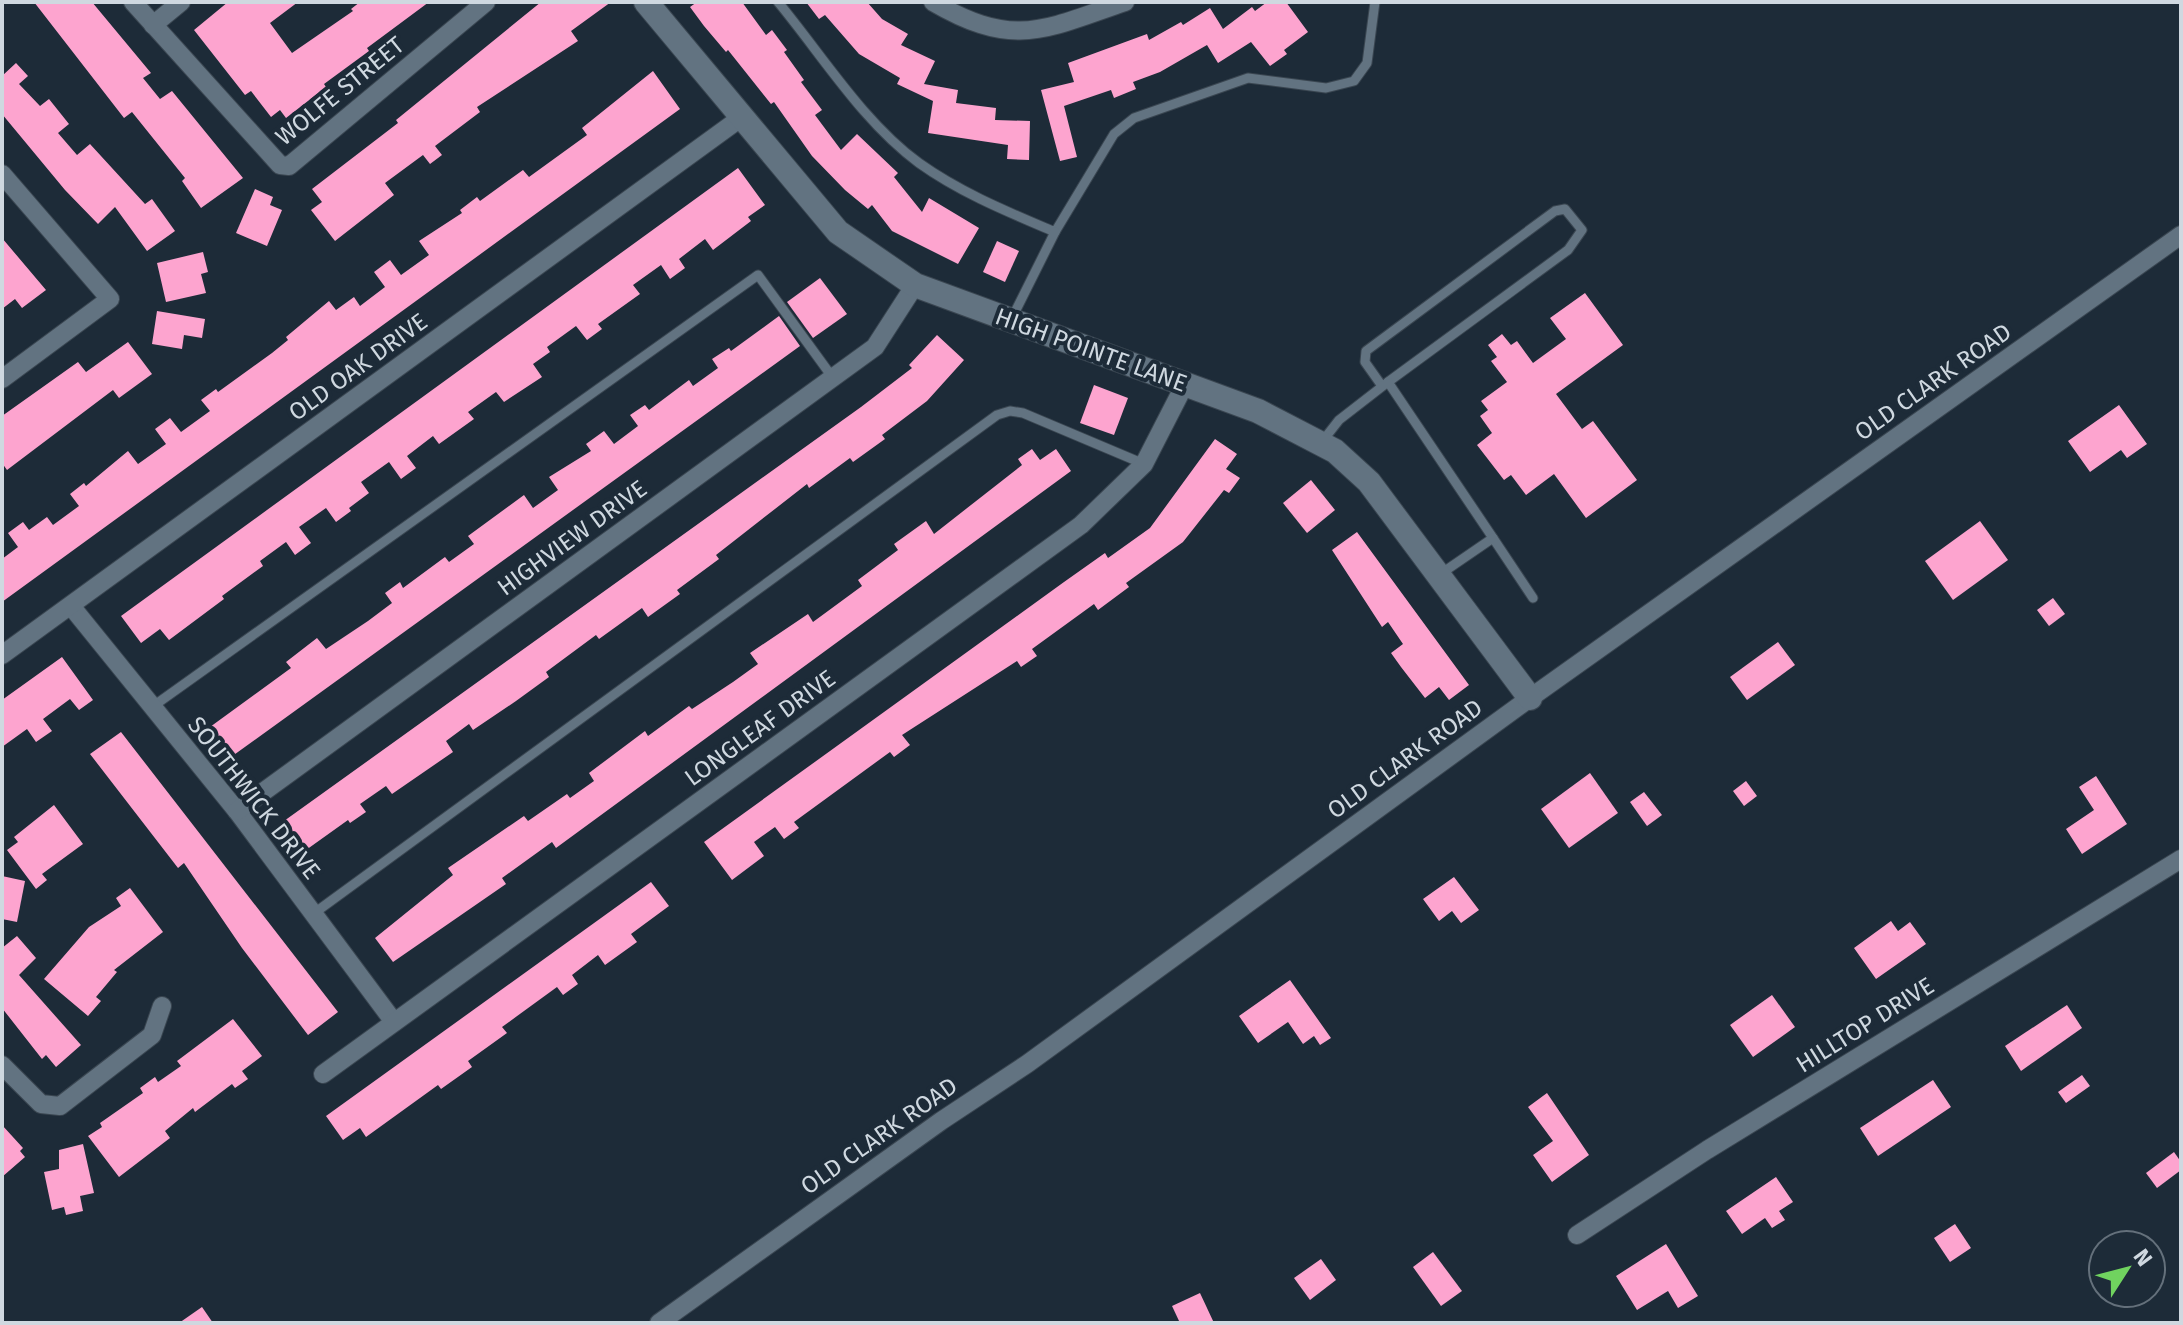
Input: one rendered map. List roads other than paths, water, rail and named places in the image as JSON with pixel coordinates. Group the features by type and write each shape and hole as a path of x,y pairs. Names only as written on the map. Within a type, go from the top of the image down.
{"street":[{"name":"WOLFE STREET","path":"133,2 280,165 289,166 486,2"},
{"path":"153,25 181,2"},
{"path":"933,2 981,28 1018,32 1057,25 1125,2"},
{"name":"HIGH POINTE LANE","path":"648,3 838,232 915,285 1258,411 1335,451 1369,482 1530,698"},
{"name":"OLD OAK DRIVE","path":"2,655 742,117"},
{"path":"2,174 110,299 8,371"},
{"name":"OLD CLARK ROAD","path":"659,1323 941,1121 1027,1064 1530,698 2181,235"},
{"name":"HIGHVIEW DRIVE","path":"237,811 875,347 915,285"},
{"name":"LONGLEAF DRIVE","path":"323,1074 1081,525 1144,464 1185,384"},
{"name":"SOUTHWICK DRIVE","path":"71,606 237,811 394,1022"},
{"name":"HILLTOP DRIVE","path":"1577,1235 1707,1150 2181,859"},
{"path":"2,1065 41,1104 60,1106 152,1035 162,1006"}],"lane":[{"path":"778,2 863,106 918,162 963,190 1055,232"},
{"path":"1011,320 1055,232 1114,134 1134,118 1248,78 1326,88 1354,81 1367,63 1375,2"},
{"path":"1321,443 1346,413 1385,384 1568,250 1582,230 1565,209 1555,211 1391,331 1363,356 1385,384 1533,598"},
{"path":"152,707 758,275 833,378"},
{"path":"313,914 997,415 1010,411 1023,413 1144,464"},
{"path":"1439,575 1493,538"}]}
